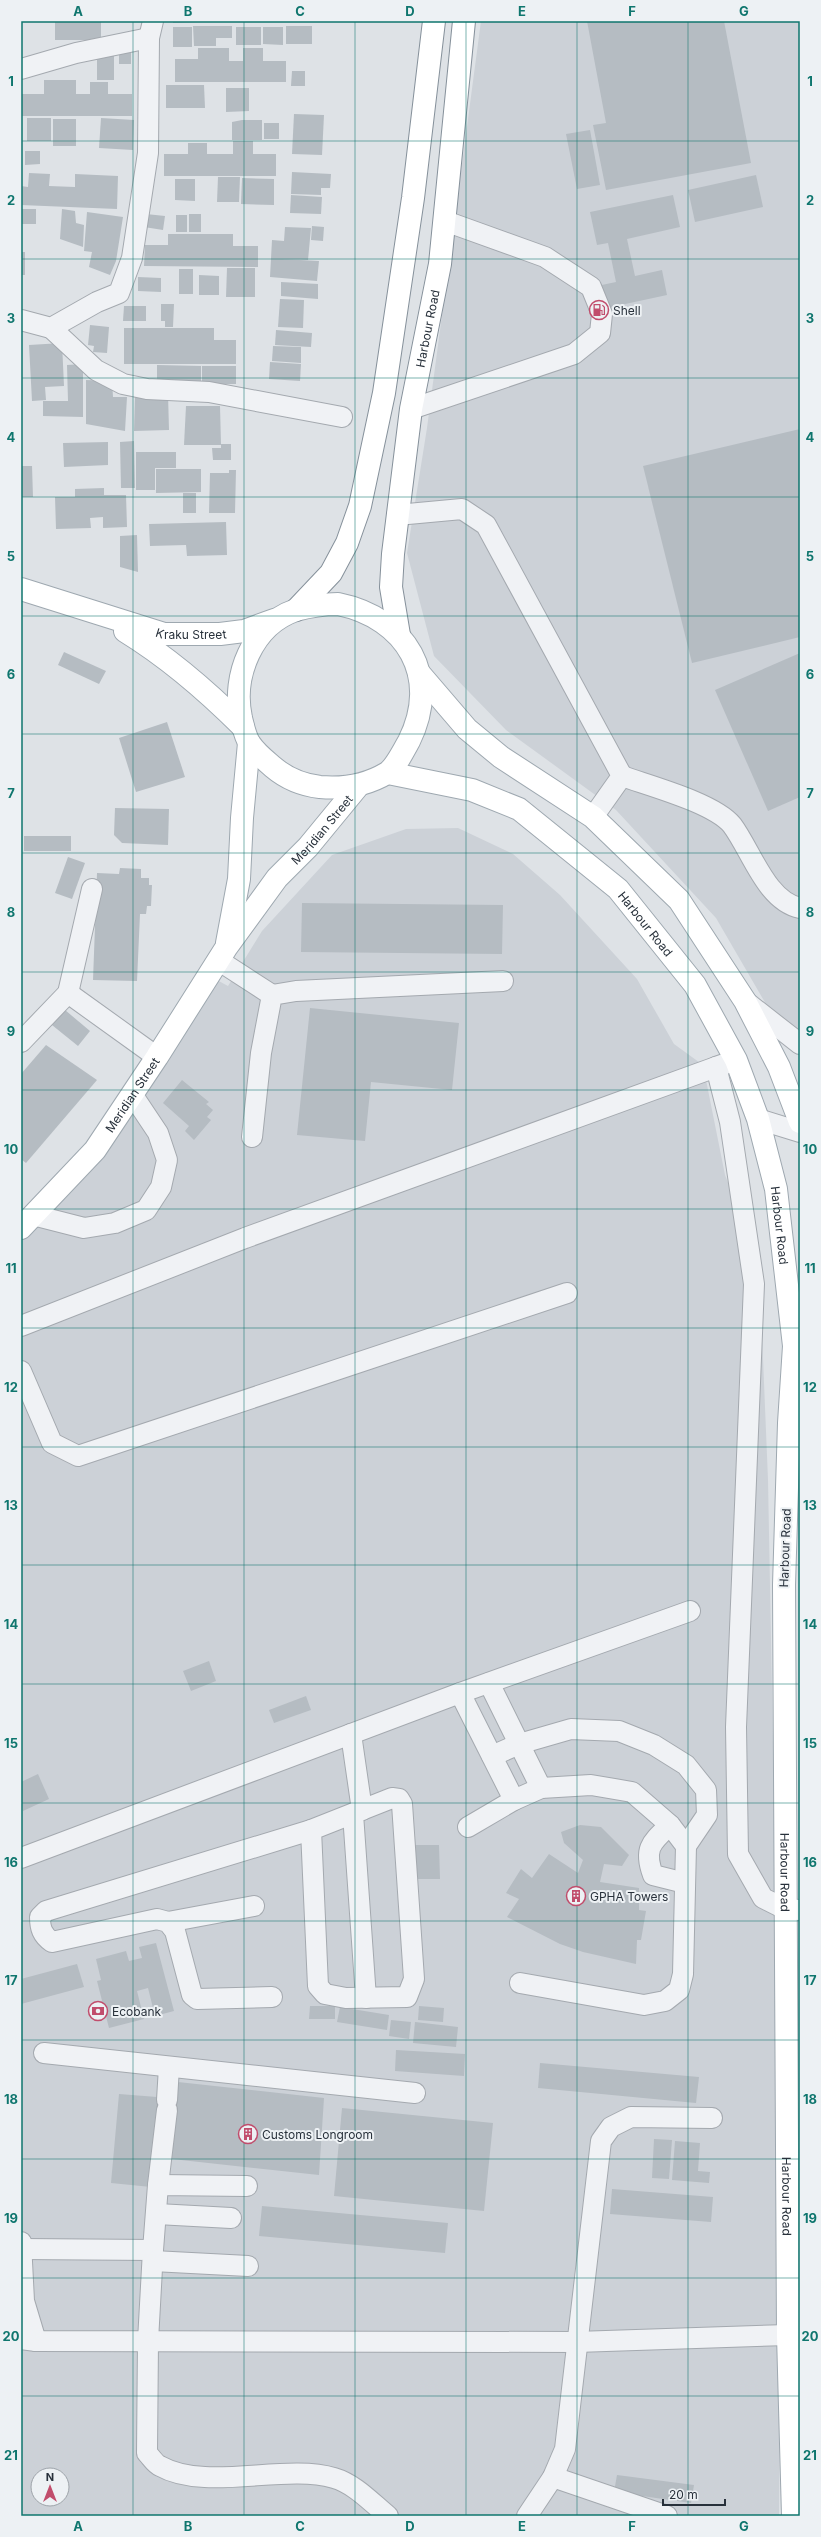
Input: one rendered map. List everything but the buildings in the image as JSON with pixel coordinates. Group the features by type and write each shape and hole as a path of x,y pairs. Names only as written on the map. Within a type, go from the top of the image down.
{"main road":[{"path":"246,735 238,703 242,672 248,654 262,634 288,614 331,573 347,543 360,506 385,386 413,198 434,21"},
{"name":"Harbour Road","path":"400,635 391,587 397,515 411,409 440,264 464,21"},
{"name":"Kraku Street","path":"21,589 101,616 164,634 220,634 238,632 288,614 320,605 338,604 356,608 372,614 400,635"},
{"name":"Kraku Street","path":"101,616 155,649 201,686 246,735 264,760 281,773 299,782 319,787 359,785"},
{"path":"359,785 388,772 406,748 417,724 422,699 419,673 412,653 400,635"},
{"path":"419,673 468,729 502,757 592,817 679,900 745,1001 779,1067 800,1122"},
{"name":"Meridian Street","path":"222,954 239,879 246,735"},
{"name":"Harbour Road","path":"388,772 472,790 519,809 612,884 695,985 736,1060 758,1119 776,1189 794,1346 789,1423 784,1585 793,1910 794,2154 788,2335 793,2516"},
{"name":"Meridian Street","path":"24,1224 94,1150 157,1057 222,954 277,878 308,847 359,785"}],"street":[{"path":"21,69 151,29 148,153 132,258 126,278 119,293 97,302 51,328"},
{"path":"411,409 574,354 600,333 602,314 592,287 546,257 445,221"},
{"path":"21,320 51,328 96,370 123,384 147,389 208,392 342,417"},
{"path":"397,515 462,509 486,525 622,776 712,810 731,825 774,892 792,906 800,908"},
{"path":"592,817 622,776"},
{"path":"21,1042 68,993 92,889"},
{"path":"222,954 272,995 296,991 503,981"},
{"path":"68,993 157,1057"},
{"path":"252,1137 261,1053 272,995"},
{"path":"745,1001 800,1044"},
{"path":"21,1326 245,1238 736,1060"},
{"path":"716,1067 730,1122 754,1284 736,1727 738,1854 762,1898 793,1910"},
{"path":"24,1224 84,1228 115,1223 146,1210 161,1187 167,1160 158,1133 132,1094"},
{"path":"758,1119 800,1132"},
{"path":"21,1371 52,1443 78,1456 567,1293"},
{"path":"21,1858 460,1693 690,1611"},
{"path":"489,1683 541,1788"},
{"path":"460,1693 514,1800"},
{"path":"492,1756 519,1744 571,1729 619,1731 654,1745 686,1765 706,1790 707,1815 686,1846 683,1974 679,1990 665,2001 644,2005 520,1983"},
{"path":"351,1734 357,1812 366,1998"},
{"path":"468,1827 514,1800 541,1788 591,1784 632,1792 670,1825 686,1846"},
{"path":"254,1906 168,1922 157,1919 52,1942 44,1937 40,1925 40,1917 46,1911 311,1830 392,1798 399,1799 402,1804 414,1979 407,1997 336,1997 325,1994 318,1986 311,1830"},
{"path":"670,1825 651,1842 648,1860 653,1875 685,1883"},
{"path":"168,1922 175,1931 192,1995 196,1999 272,1997"},
{"path":"44,2053 415,2093"},
{"path":"169,2067 167,2105 158,2185 148,2341 147,2453 158,2466 182,2474 230,2477 309,2474 335,2478 357,2490 388,2516"},
{"path":"527,2516 553,2477 565,2449 576,2342 601,2141 611,2127 631,2117 712,2118"},
{"path":"158,2185 247,2186"},
{"path":"157,2214 231,2218"},
{"path":"248,2266 153,2256 21,2247 24,2302 29,2340 576,2342 788,2335"},
{"path":"553,2477 667,2516"}],"shaded area":[{"path":"481,21 800,21 800,1032 770,1011 716,918 616,810 506,730 434,656 407,553 427,428"},
{"path":"458,828 513,854 560,895 637,979 674,1044 703,1065 725,1175 759,1261 768,1480 777,1956 781,2245 779,2516 21,2516 21,1219 65,1175 204,973 228,986 262,931 332,855 406,829"}],"place":[{"name":"Shell","path":"599,310"},
{"name":"GPHA Towers","path":"576,1896"},
{"name":"Ecobank","path":"98,2011"},
{"name":"Customs Longroom","path":"248,2134"}]}
